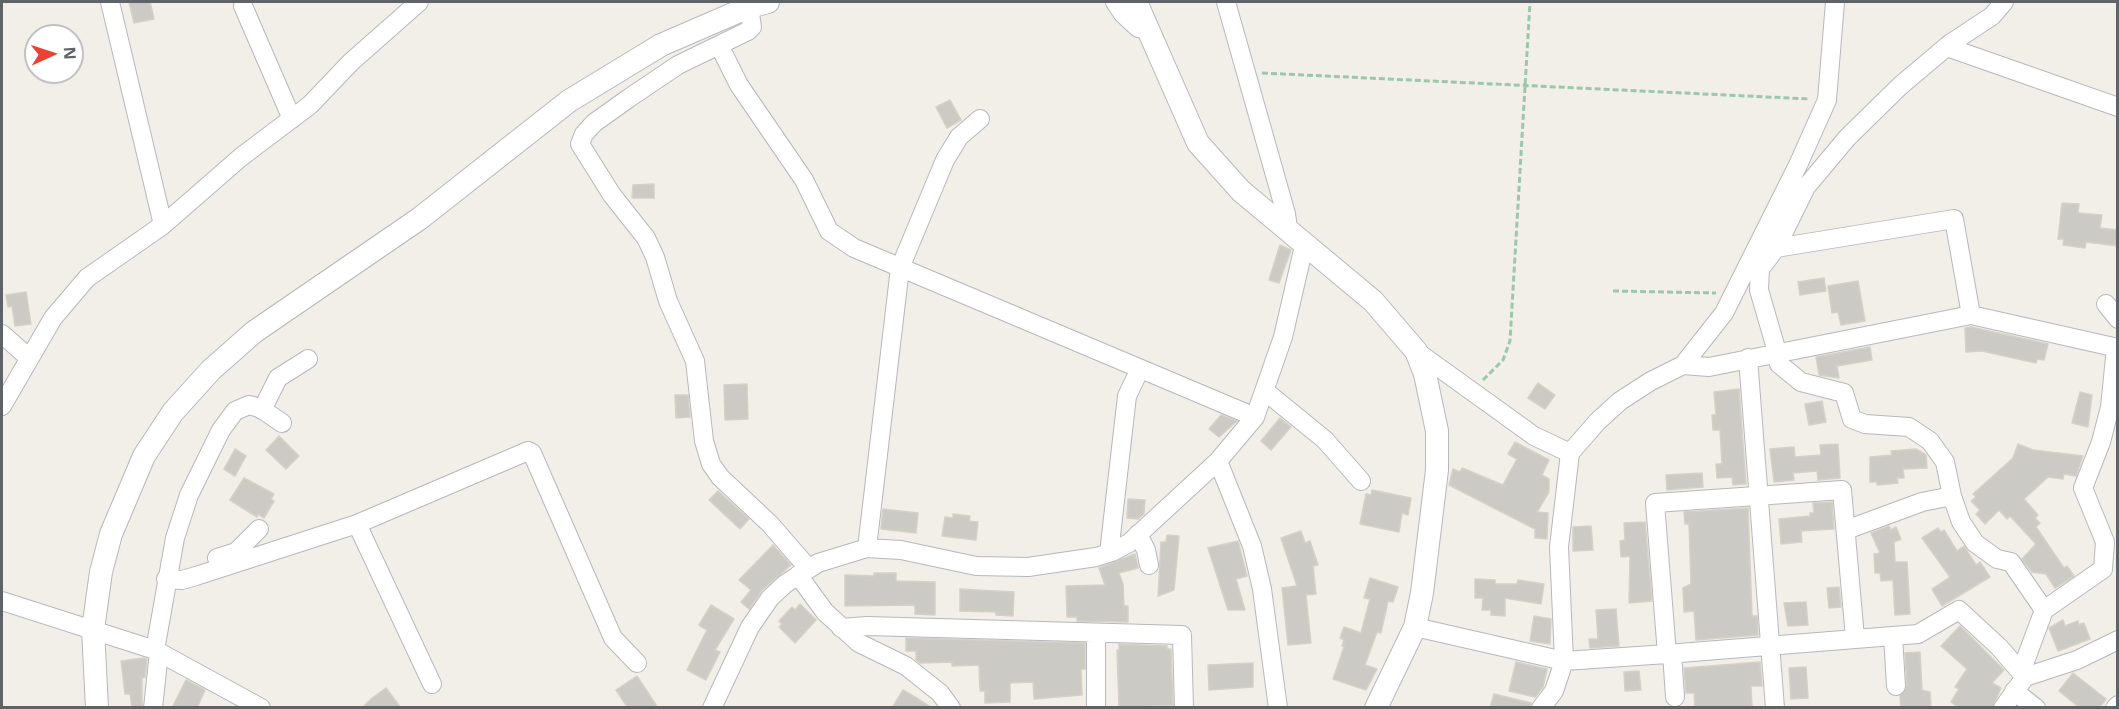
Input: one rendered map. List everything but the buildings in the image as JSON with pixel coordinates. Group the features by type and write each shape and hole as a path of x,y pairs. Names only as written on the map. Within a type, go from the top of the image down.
{"street":[{"path":"110,2 163,225"},
{"path":"2,406 53,318 87,278 163,225 241,157 310,105 351,62 419,2"},
{"path":"1115,2 1123,14 1138,28 1147,29"},
{"path":"1136,2 1198,143 1241,191 1288,228 1304,246 1372,302 1416,351 1534,436 1570,453"},
{"path":"1226,2 1288,228"},
{"path":"1541,708 1554,692 1564,661 1559,548 1570,453 1597,422 1620,401 1651,381 1683,365 1713,331 1732,298 1755,266 1827,100 1834,2"},
{"path":"1755,266 1776,248 1806,187 1847,138 1900,86 1947,47 1992,16 2004,2"},
{"path":"759,4 752,27 748,32 678,64 594,123 584,134 580,144 612,195 646,238 655,257 668,301 694,355 704,441 711,464 720,477 770,524 803,572 825,612 859,643 906,666 940,693 951,708"},
{"path":"98,708 93,629 101,572 111,534 144,456 173,412 212,370 254,332 420,219 569,101 661,45 759,4"},
{"path":"243,6 291,119"},
{"path":"719,45 739,86 804,180 829,231 854,248 1255,417"},
{"path":"1947,47 2118,107"},
{"path":"867,548 900,268 945,160 959,137 980,119"},
{"path":"1776,248 1954,219 1971,315"},
{"path":"712,708 750,627 770,598 803,572 841,554 867,548 901,550 976,566 1028,567 1108,553 1138,534 1218,461 1255,417 1283,337 1304,246"},
{"path":"1755,266 1779,364 1801,382 1844,393 1852,419 1865,424 1909,427 1930,441 1945,462 1952,496 1961,522 1975,543 1997,559 2011,562 2044,610"},
{"path":"2106,304 2118,319"},
{"path":"1683,365 1709,367 1971,315 2117,348 2110,407 2109,442 2083,488 2105,542 2103,569 2044,610 2020,680 2003,708"},
{"path":"2,334 29,358"},
{"path":"1377,708 1415,627 1425,573 1437,470 1437,430 1433,401 1416,351"},
{"path":"262,410 278,378 308,358"},
{"path":"1748,358 1775,708"},
{"path":"1108,553 1126,396 1140,369"},
{"path":"1265,391 1325,440 1361,481"},
{"path":"153,708 166,579 175,538 189,495 220,430 235,411 243,405 253,405 282,423"},
{"path":"166,579 182,580 196,576 357,524 528,451 532,453 613,638 638,663"},
{"path":"1218,461 1252,546 1262,589 1278,708"},
{"path":"1675,697 1656,503 1842,490 1855,638"},
{"path":"1846,530 1922,502 1952,496"},
{"path":"357,524 432,684"},
{"path":"196,576 202,566 236,552 259,529"},
{"path":"1138,534 1146,550 1149,565"},
{"path":"2,601 157,651 261,708"},
{"path":"1415,627 1564,661 1918,634 1959,610 2020,680 2036,708"},
{"path":"841,628 867,626 1182,635 1184,708"},
{"path":"1096,633 1096,708"},
{"path":"1893,636 1896,686"},
{"path":"2020,680 2077,660 2118,640"}],"path":[{"path":"1473,392 1503,360 1510,340 1530,2"},
{"path":"1248,78 1265,73 1827,100"},
{"path":"1613,291 1717,293 1732,298"}]}
